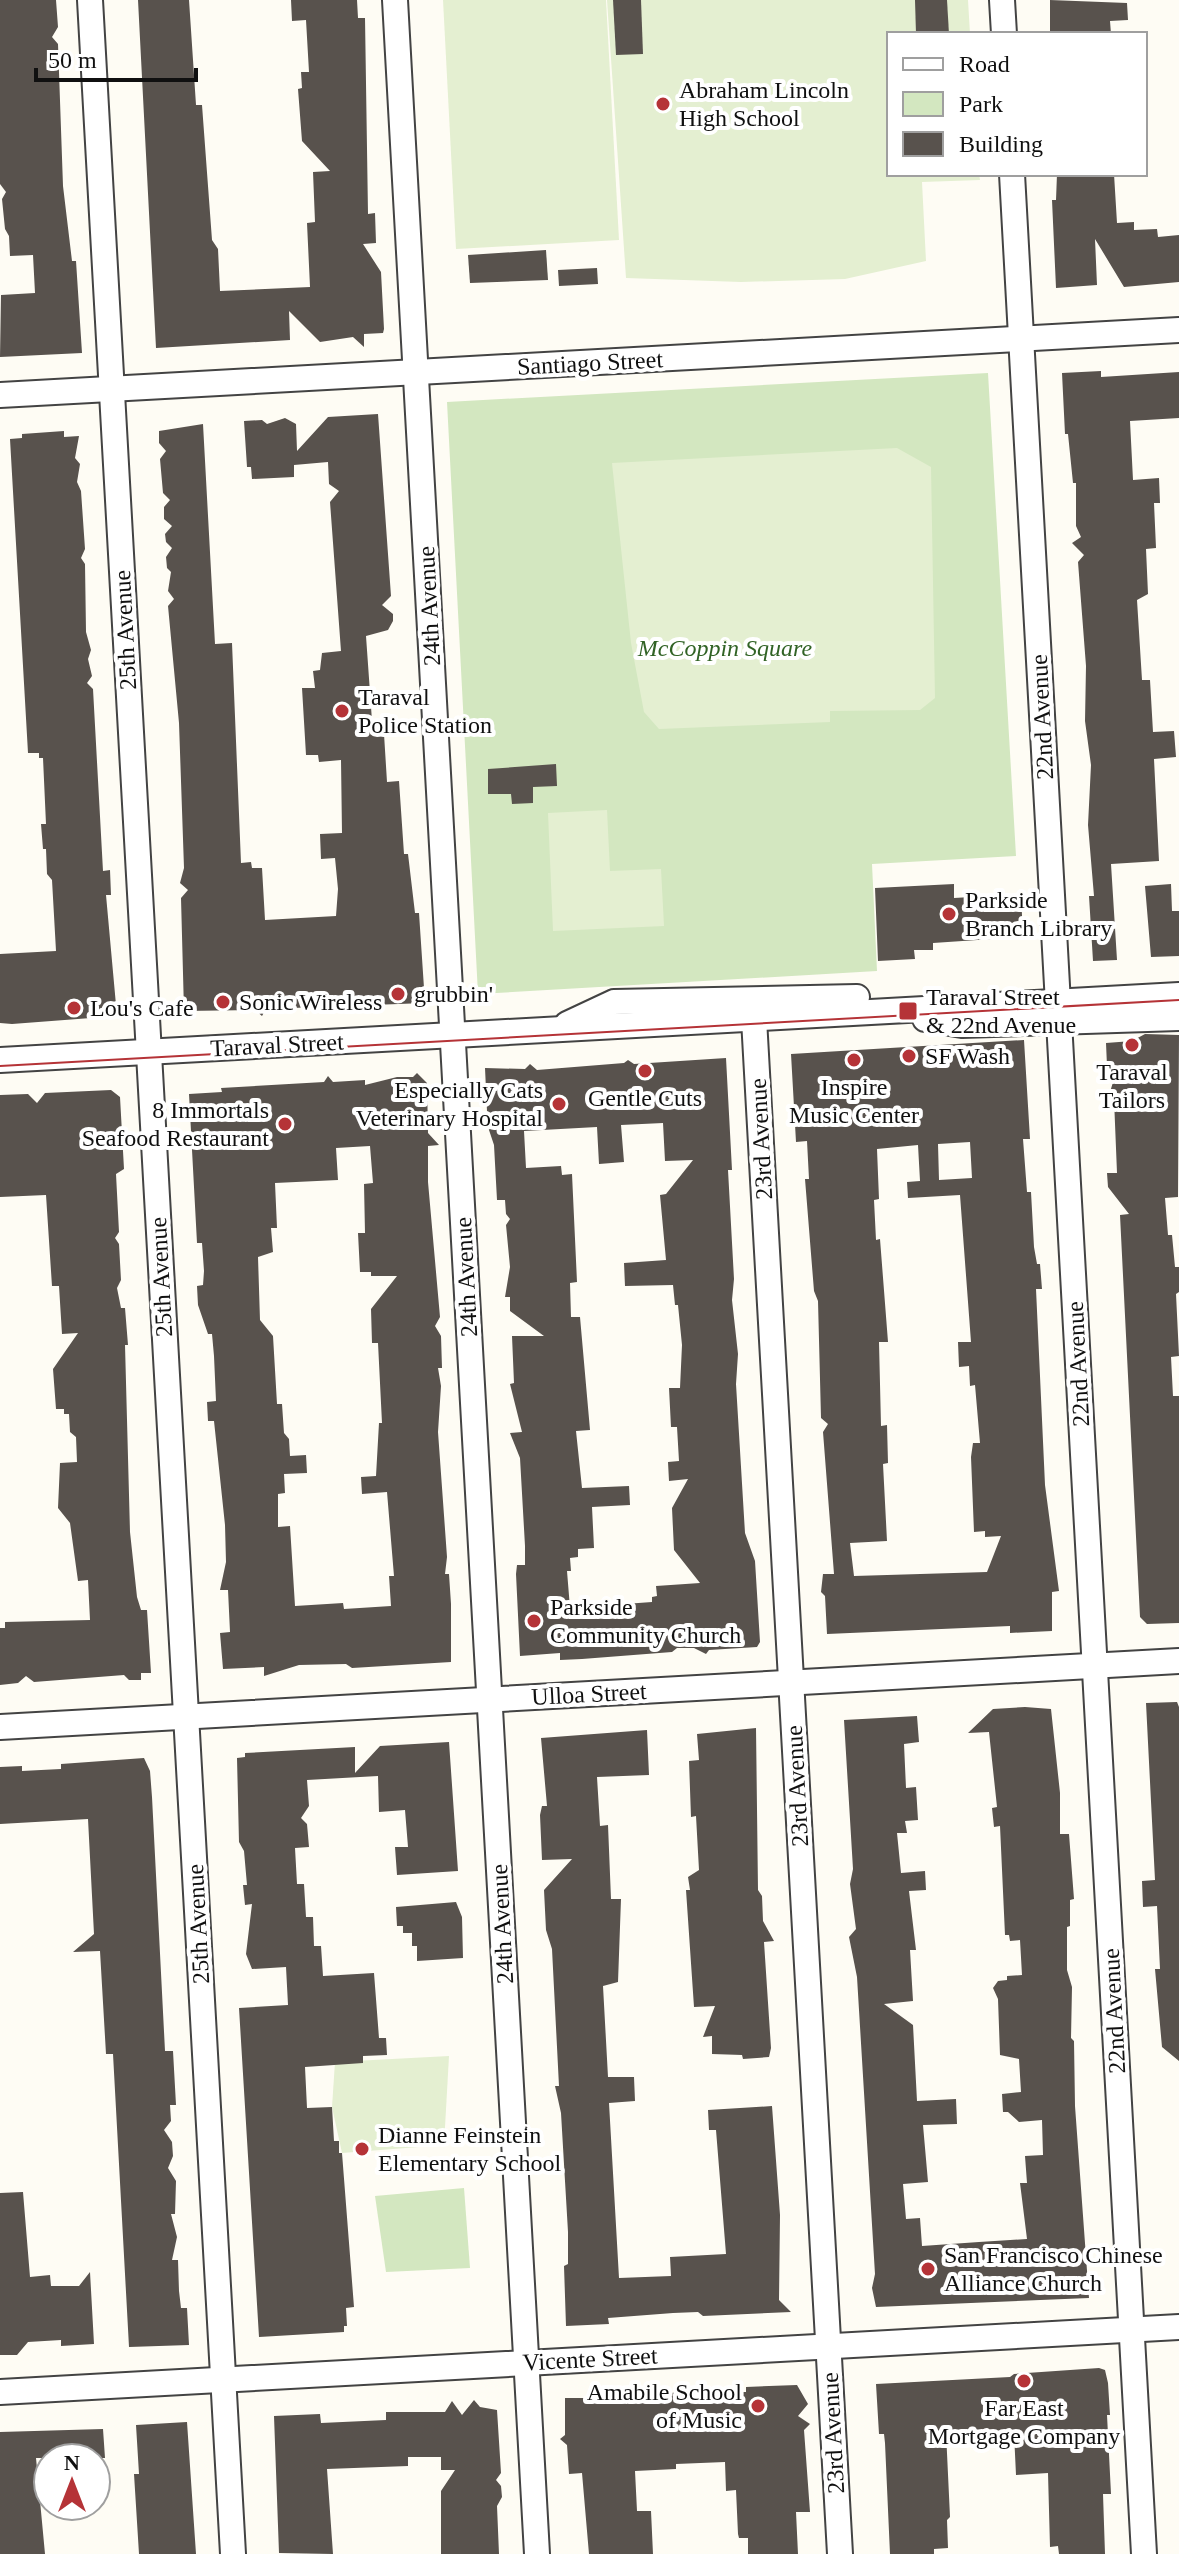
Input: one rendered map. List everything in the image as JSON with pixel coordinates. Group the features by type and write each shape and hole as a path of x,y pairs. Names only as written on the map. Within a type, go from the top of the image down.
{"street":[{"name":"25th Avenue","path":"90,0 233,2554"},
{"name":"24th Avenue","path":"395,0 537,2554"},
{"path":"1002,0 1004,32"},
{"name":"22nd Avenue","path":"1012,176 1144,2554"},
{"name":"Santiago Street","path":"0,395 1179,330"},
{"name":"Taraval Street","path":"872,1004 962,1025 1179,979"},
{"name":"Taraval Street","path":"0,1060 754,1019 872,1004 935,1009 1179,995"},
{"name":"Taraval Street","path":"553,1030 614,1002 1058,1003 1179,1018"},
{"name":"23rd Avenue","path":"754,1019 840,2554"},
{"name":"Ulloa Street","path":"0,1727 1179,1661"},
{"name":"Vicente Street","path":"0,2392 1179,2327"}],"green space":[{"path":"443,0 606,0 619,240 456,249"},
{"path":"607,0 968,0 970,32 887,32 887,176 979,176 980,180 922,182 926,261 845,279 741,282 626,278"},
{"name":"McCoppin Square","path":"988,373 1016,856 872,864 877,971 478,994 447,402"},
{"path":"897,448 931,467 935,698 920,710 830,711 830,722 659,729 644,712 631,643 612,463"},
{"path":"607,810 610,871 661,869 664,926 553,931 548,813"},
{"path":"449,2056 444,2145 342,2153 332,2107 335,2062"},
{"path":"464,2188 470,2268 386,2272 375,2196"}],"building":[{"path":"0,0 56,0 58,27 52,37 58,44 63,186 72,261 76,261 82,353 0,357 1,295 35,293 33,255 10,256 9,236 5,229 2,199 6,192 0,184"},
{"path":"138,0 189,0 196,105 202,105 212,240 218,249 220,291 310,287 307,223 315,222 313,172 330,171 302,141 298,89 302,88 301,72 309,72 306,20 292,21 291,0 357,0 358,18 365,18 368,214 375,213 376,243 363,244 381,272 384,329 383,333 364,334 364,347 353,337 320,342 289,311 290,340 156,348"},
{"path":"613,0 641,0 643,54 616,55"},
{"path":"915,0 947,0 949,32 916,32"},
{"path":"1050,0 1127,3 1128,20 1110,21 1111,32 1050,32"},
{"path":"1057,176 1114,176 1117,223 1134,222 1134,230 1157,229 1158,237 1179,235 1179,282 1124,287 1095,239 1097,285 1056,288 1052,200 1056,200"},
{"path":"546,250 548,280 470,283 468,255"},
{"path":"597,268 598,284 559,286 558,270"},
{"path":"1101,371 1101,377 1179,372 1179,418 1130,421 1133,480 1159,478 1160,503 1154,503 1156,548 1146,549 1148,594 1137,600 1142,680 1150,680 1153,732 1174,731 1176,757 1154,759 1159,861 1111,864 1117,960 1093,961 1089,896 1094,896 1088,825 1091,765 1085,721 1086,666 1078,562 1084,555 1072,543 1081,537 1076,526 1076,483 1073,483 1068,434 1065,434 1062,373"},
{"path":"378,414 391,596 382,605 393,614 393,621 388,630 366,636 373,735 384,734 387,782 399,781 404,854 408,854 415,913 419,913 425,1003 266,1009 262,1016 255,1010 184,1011 181,898 188,890 180,883 184,868 179,723 168,606 174,599 168,591 171,572 167,568 166,557 172,548 166,542 165,534 172,526 164,519 164,507 170,500 163,493 160,459 166,451 159,443 159,431 203,424 215,644 232,643 241,863 251,862 252,868 262,868 265,920 336,916 338,889 335,858 321,859 320,834 342,833 341,760 319,762 318,755 306,755 302,688 315,688 313,671 320,670 322,653 341,651 330,502 339,491 329,484 328,462 294,465 294,477 252,479 251,467 247,467 244,421 262,420 267,424 285,418 296,424 297,451 328,417"},
{"path":"64,431 64,437 79,436 75,458 80,464 77,482 81,491 85,549 81,558 85,564 86,632 91,650 88,659 92,676 87,683 93,689 103,871 110,870 111,895 106,895 117,1016 0,1023 0,954 56,951 52,880 47,874 41,824 46,824 43,758 39,758 39,753 28,753 10,439 22,438 22,434"},
{"path":"556,764 557,786 533,787 533,803 512,804 511,794 488,794 488,769"},
{"name":"Parkside Branch Library","path":"954,884 954,898 1021,894 1023,937 933,943 933,950 914,950 915,959 878,961 875,888"},
{"path":"1171,884 1172,911 1179,911 1179,956 1151,957 1145,886"},
{"path":"1145,1034 1179,1035 1178,1197 1165,1198 1168,1235 1172,1235 1175,1267 1179,1267 1179,1292 1176,1294 1179,1356 1171,1357 1173,1396 1179,1396 1179,1623 1147,1624 1140,1617 1120,1215 1129,1214 1108,1187 1107,1173 1117,1173 1114,1099 1110,1092 1118,1066 1107,1066 1106,1043 1132,1041"},
{"path":"1024,1040 1030,1139 1023,1139 1027,1192 1031,1192 1034,1247 1037,1264 1040,1264 1042,1289 1036,1289 1045,1485 1059,1591 1052,1592 1052,1631 1010,1633 1010,1626 827,1634 825,1596 821,1592 823,1574 834,1574 823,1432 828,1424 821,1418 818,1301 814,1291 805,1179 809,1179 807,1141 796,1142 791,1054","holes":["970,1142 972,1178 939,1180 938,1144","918,1145 920,1181 907,1182 908,1198 960,1195 971,1342 958,1342 959,1367 969,1366 970,1386 975,1385 980,1443 973,1443 971,1457 974,1532 985,1531 985,1537 1001,1536 987,1572 854,1576 850,1543 887,1541 883,1464 888,1463 887,1425 881,1426 879,1342 888,1342 880,1239 876,1240 874,1200 879,1199 877,1149"]},
{"path":"726,1058 732,1170 728,1170 734,1279 732,1300 738,1354 736,1384 745,1533 755,1561 760,1642 757,1647 709,1650 706,1654 694,1648 677,1648 672,1652 582,1659 560,1660 560,1653 520,1656 516,1574 517,1565 525,1565 525,1546 520,1458 510,1433 522,1432 510,1384 514,1383 512,1336 544,1336 510,1311 510,1297 505,1297 510,1267 506,1225 510,1219 506,1214 505,1200 497,1200 494,1145 488,1127 496,1118 487,1111 485,1068 525,1069 530,1064 537,1070 624,1063 628,1060 634,1064","holes":["663,1123 665,1161 693,1160 666,1194 660,1195 666,1260 624,1263 625,1286 673,1285 682,1345 680,1388 669,1388 671,1427 677,1427 679,1461 668,1462 669,1481 688,1479 672,1508 674,1550 700,1583 656,1586 657,1596 652,1597 652,1602 570,1608 567,1571 571,1571 570,1558 578,1557 578,1549 594,1548 592,1507 630,1505 629,1486 582,1488 576,1431 590,1430 580,1317 571,1317 570,1283 577,1282 572,1174 562,1175 561,1166 526,1168 524,1131 597,1127 599,1164 624,1162 621,1125"]},
{"path":"417,1073 427,1083 428,1133 439,1145 428,1146 428,1182 440,1317 435,1326 441,1336 438,1432 447,1557 445,1574 449,1574 451,1604 451,1662 352,1668 346,1664 299,1665 264,1676 264,1667 223,1669 220,1633 230,1632 228,1590 220,1590 226,1562 225,1525 214,1421 208,1421 207,1402 216,1401 212,1334 208,1334 198,1305 197,1286 203,1285 204,1271 202,1243 197,1243 189,1094 222,1092 221,1088 324,1082 328,1076 333,1082 365,1080 365,1085 397,1077 413,1077","holes":["370,1146 373,1183 364,1184 365,1233 358,1233 360,1272 371,1272 371,1276 397,1276 371,1309 372,1343 378,1343 382,1423 379,1423 376,1476 361,1477 362,1494 387,1492 394,1576 389,1576 391,1606 344,1609 343,1603 295,1606 290,1526 278,1527 278,1494 285,1493 284,1474 307,1473 306,1455 290,1456 289,1439 284,1433 282,1404 277,1404 273,1336 260,1320 258,1257 273,1252 271,1228 277,1228 275,1183 338,1180 336,1148"]},
{"path":"111,1090 120,1097 124,1169 116,1174 119,1232 115,1238 119,1244 121,1280 117,1288 121,1308 125,1308 128,1345 125,1345 130,1532 137,1597 141,1610 147,1610 151,1673 141,1673 141,1680 129,1680 124,1675 34,1682 26,1676 18,1683 0,1685 0,1628 5,1628 5,1622 90,1620 88,1580 78,1581 70,1523 58,1508 60,1463 77,1462 76,1437 70,1432 69,1414 64,1414 64,1409 56,1409 53,1369 78,1333 62,1334 59,1286 52,1286 46,1195 0,1197 0,1095 28,1094 37,1103 45,1093"},
{"path":"1177,1702 1179,2061 1162,2047 1155,1969 1160,1969 1157,1906 1143,1907 1142,1881 1155,1880 1146,1703"},
{"path":"993,1709 1051,1709 1060,1793 1060,1834 1069,1834 1074,1899 1070,1900 1070,1926 1067,1927 1067,1970 1072,1987 1071,2038 1074,2041 1075,2106 1089,2298 876,2307 872,2288 875,2274 857,1977 849,1937 856,1929 850,1884 853,1869 844,1720 917,1716 919,1742 904,1744 906,1788 916,1787 918,1820 905,1821 907,1833 897,1833 901,1873 925,1871 926,1890 909,1891 916,1950 910,1950 913,2001 884,2004 913,2025 917,2101 956,2099 957,2124 923,2125 928,2182 903,2184 906,2219 920,2218 922,2246 1027,2239 1020,2183 1027,2183 1025,2156 1043,2155 1042,2120 1019,2122 1008,2112 1003,2112 1002,2094 1021,2092 1019,2059 1000,2055 998,1999 993,1988 998,1981 1007,1980 1007,1976 1022,1975 1020,1940 1010,1941 1009,1935 1005,1935 1000,1826 994,1827 992,1808 997,1807 989,1732 968,1733"},
{"path":"756,1728 758,1890 762,1896 763,1921 774,1941 764,1942 771,2048 769,2057 743,2059 742,2055 712,2054 712,2036 703,2037 715,2006 694,2007 686,1890 690,1890 688,1877 699,1870 696,1816 691,1817 689,1761 699,1760 697,1734"},
{"path":"647,1730 649,1775 597,1777 600,1826 608,1825 611,1899 621,1899 618,1982 603,1986 608,2077 634,2077 635,2101 609,2103 619,2278 671,2276 670,2257 726,2254 716,2130 709,2130 708,2110 772,2106 780,2215 779,2300 791,2312 703,2316 698,2312 673,2313 608,2318 609,2324 566,2326 564,2266 568,2264 568,2232 561,2113 555,2086 559,2086 552,1949 546,1930 544,1890 572,1859 542,1860 540,1815 542,1806 547,1806 541,1738"},
{"path":"449,1742 458,1871 397,1875 395,1847 408,1847 405,1810 379,1812 378,1776 307,1780 309,1806 301,1818 307,1824 309,1847 295,1848 297,1884 304,1884 306,1917 313,1917 314,1946 321,1946 323,1976 374,1973 379,2038 386,2038 387,2055 363,2056 363,2063 305,2067 307,2108 332,2107 334,2141 339,2141 339,2153 342,2153 354,2307 346,2308 347,2326 344,2326 344,2332 259,2337 239,2008 288,2005 286,1967 252,1969 246,1954 252,1904 245,1905 243,1885 247,1885 244,1851 239,1842 237,1758 245,1757 245,1753 355,1747 355,1773 380,1746"},
{"path":"144,1758 150,1771 152,1797 165,2051 173,2051 176,2105 170,2105 171,2121 164,2130 172,2142 173,2156 168,2168 176,2181 175,2214 171,2214 177,2237 172,2260 178,2260 181,2308 187,2308 189,2345 129,2347 113,2054 106,2054 100,1951 73,1952 94,1934 88,1819 0,1824 0,1767 22,1766 22,1771 61,1769 61,1764"},
{"path":"456,1902 462,1917 463,1958 417,1961 417,1946 412,1946 412,1933 403,1933 403,1926 397,1926 396,1907"},
{"path":"23,2192 30,2277 50,2275 51,2286 79,2286 90,2272 94,2344 61,2346 61,2340 28,2342 17,2355 0,2355 0,2193"},
{"path":"1105,2370 1110,2415 1107,2415 1111,2494 1103,2494 1105,2554 1059,2554 1058,2546 1050,2547 1048,2473 1016,2475 1014,2433 989,2434 989,2430 946,2432 950,2517 947,2520 948,2548 934,2549 934,2554 890,2554 885,2443 884,2434 879,2434 876,2384 1010,2377 1014,2374"},
{"path":"797,2385 808,2404 798,2416 810,2424 804,2430 810,2512 796,2512 798,2554 748,2554 748,2538 739,2538 738,2534 736,2490 726,2491 725,2462 676,2464 676,2469 635,2471 637,2511 651,2511 653,2554 589,2554 582,2473 569,2474 567,2445 560,2439 565,2435 565,2398 647,2398 650,2393 746,2392 746,2387"},
{"path":"474,2400 480,2407 497,2410 501,2473 496,2480 501,2486 502,2497 497,2506 499,2554 441,2554 441,2491 455,2470 441,2470 441,2457 408,2457 408,2466 327,2469 333,2554 279,2553 274,2416 320,2414 321,2423 386,2420 386,2412 445,2412 452,2401 462,2415"},
{"path":"187,2422 196,2554 139,2554 134,2474 139,2474 136,2425"},
{"path":"103,2429 104,2442 32,2442 32,2522 42,2522 45,2554 0,2554 0,2432"}],"tram line":[{"path":"0,1066 1179,1000"}],"place":[{"name":"Abraham Lincoln High School","path":"663,104"},
{"name":"Taraval Police Station","path":"342,711"},
{"name":"Parkside Branch Library","path":"949,914"},
{"name":"grubbin'","path":"398,994"},
{"name":"Sonic Wireless","path":"223,1002"},
{"name":"Lou's Cafe","path":"74,1008"},
{"name":"Taraval Street & 22nd Avenue","path":"908,1011"},
{"name":"Taraval Tailors","path":"1132,1045"},
{"name":"SF Wash","path":"909,1056"},
{"name":"Inspire Music Center","path":"854,1060"},
{"name":"Gentle Cuts","path":"645,1071"},
{"name":"Especially Cats Veterinary Hospital","path":"559,1104"},
{"name":"8 Immortals Seafood Restaurant","path":"285,1124"},
{"name":"Parkside Community Church","path":"534,1621"},
{"name":"Dianne Feinstein Elementary School","path":"362,2149"},
{"name":"San Francisco Chinese Alliance Church","path":"928,2269"},
{"name":"Far East Mortgage Company","path":"1024,2381"},
{"name":"Amabile School of Music","path":"758,2406"}]}
